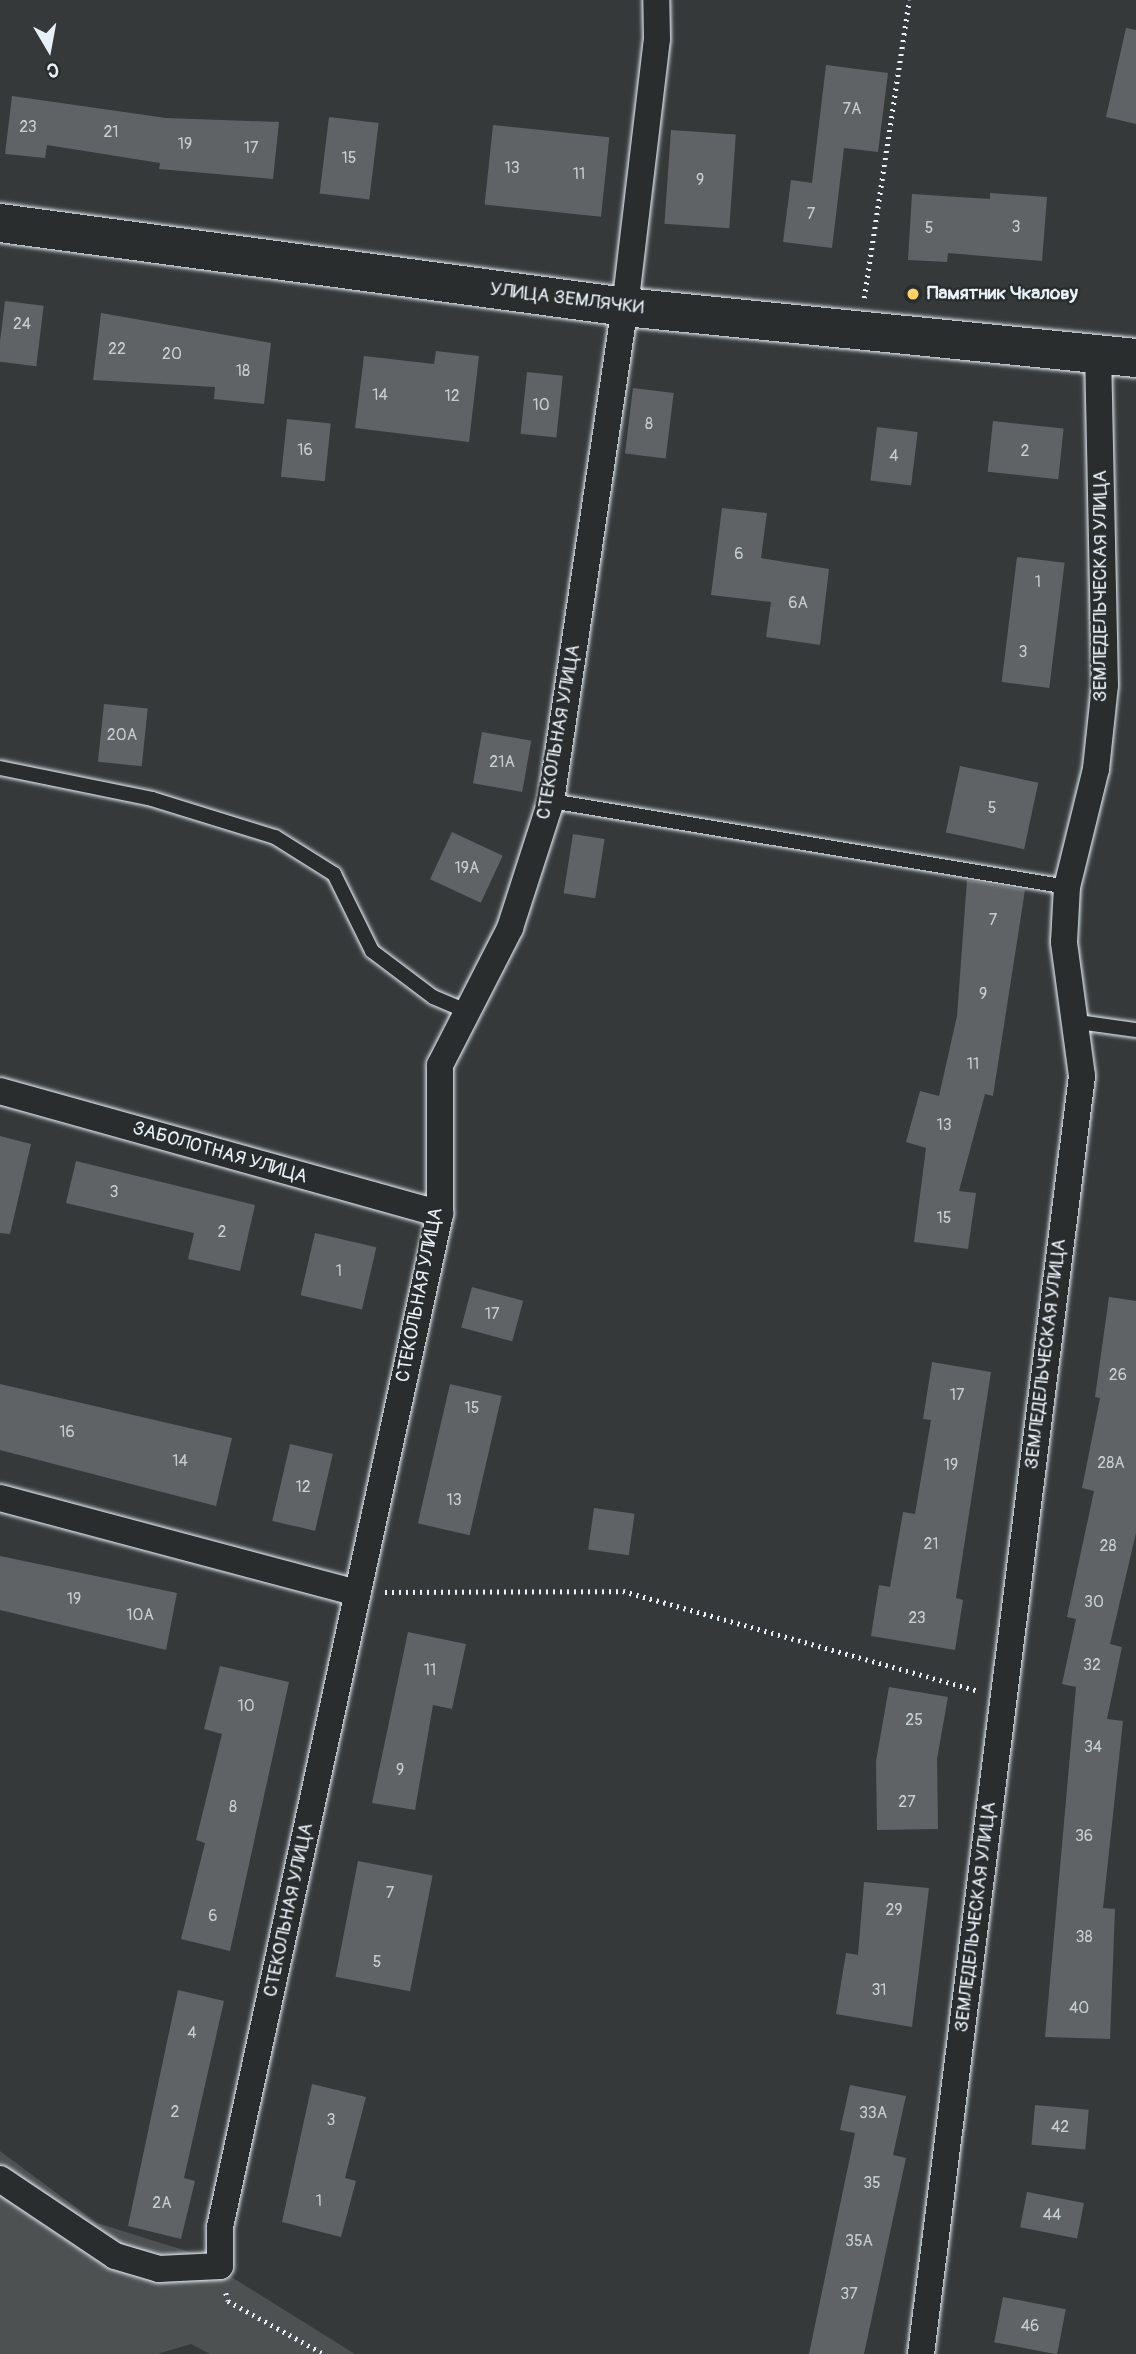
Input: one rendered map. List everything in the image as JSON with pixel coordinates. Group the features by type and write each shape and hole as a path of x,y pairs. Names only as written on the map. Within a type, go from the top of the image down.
{"main road":[{"name":"УЛИЦА ЗЕМЛЯЧКИ","path":"0,223 625,307 859,334 1136,358"}],"street":[{"name":"СТЕКОЛЬНАЯ УЛИЦА","path":"220,2266 220,2227 440,1214 440,1065 510,928 551,801 625,307 657,38 656,0"},
{"name":"ЗЕМЛЕДЕЛЬЧЕСКАЯ УЛИЦА","path":"921,2354 1082,1076 1078,1022 1069,1002 1067,887 1096,769 1105,685 1098,355"},
{"name":"ЗАБОЛОТНАЯ УЛИЦА","path":"0,1091 440,1214"},
{"path":"0,1498 358,1592"},
{"path":"0,2179 115,2256 159,2269 220,2266"}],"lane":[{"path":"0,768 152,799 275,836 334,874 372,951 433,998 466,1010"},
{"path":"551,801 1067,887"},
{"path":"1078,1022 1136,1030"}],"path":[{"path":"859,334 909,0"},
{"path":"358,1592 623,1591 1003,1698"},
{"path":"220,2266 228,2301 324,2354"}],"shaded area":[{"path":"0,2151 97,2223 193,2253 355,2354 210,2354 191,2344 157,2354 0,2354"}],"building":[{"path":"1126,28 1136,30 1136,124 1106,117"},
{"path":"826,65 888,73 878,152 844,148 832,248 783,242 791,180 812,183"},
{"path":"12,96 166,118 279,122 273,179 159,169 160,163 47,145 45,158 5,154"},
{"path":"329,117 379,123 369,200 320,193"},
{"path":"493,125 609,137 601,217 485,205"},
{"path":"671,130 736,135 729,228 664,224"},
{"path":"990,193 1047,197 1042,261 948,253 947,262 908,260 912,194 990,199"},
{"path":"5,301 44,306 36,366 0,362"},
{"path":"101,313 271,343 264,404 214,399 215,387 93,380"},
{"path":"436,351 479,356 469,442 355,428 364,356 434,364"},
{"path":"527,372 563,376 556,437 521,434"},
{"path":"633,388 674,393 666,459 625,454"},
{"path":"287,419 331,424 325,481 281,477"},
{"path":"993,421 1064,428 1058,479 988,472"},
{"path":"877,427 918,432 911,486 870,481"},
{"path":"722,508 767,513 761,558 829,569 820,645 766,637 771,602 711,595"},
{"path":"1017,557 1065,563 1049,688 1002,682"},
{"path":"104,704 148,709 142,766 98,762"},
{"path":"482,732 531,741 522,792 473,783"},
{"path":"960,766 1038,783 1024,849 946,833"},
{"path":"452,832 503,856 481,903 430,879"},
{"path":"573,834 605,839 595,898 564,893"},
{"path":"967,880 1025,890 993,1096 985,1094 959,1191 976,1193 968,1249 914,1242 926,1148 906,1142 920,1091 939,1096 957,1016"},
{"path":"0,1136 31,1144 10,1234 0,1233"},
{"path":"76,1161 255,1205 240,1271 188,1259 194,1233 66,1203"},
{"path":"315,1233 376,1247 362,1310 301,1295"},
{"path":"472,1287 523,1301 512,1341 461,1328"},
{"path":"1109,1297 1136,1301 1136,1533 1110,1644 1122,1647 1107,1719 1123,1721 1103,1908 1115,1909 1110,2039 1045,2037 1076,1687 1062,1684 1076,1619 1067,1617 1094,1491 1082,1488 1100,1398 1095,1397"},
{"path":"932,1362 991,1372 956,1598 963,1600 955,1650 871,1636 879,1585 890,1587 903,1512 915,1514 931,1420 923,1419"},
{"path":"0,1384 232,1438 216,1506 0,1450"},
{"path":"450,1384 502,1396 469,1535 418,1523"},
{"path":"290,1444 333,1454 315,1531 272,1521"},
{"path":"594,1508 635,1514 629,1555 588,1550"},
{"path":"0,1556 177,1593 166,1650 0,1610"},
{"path":"408,1632 466,1644 452,1709 433,1705 415,1810 372,1803"},
{"path":"220,1666 289,1682 230,1951 181,1939 205,1843 196,1840 222,1734 204,1729"},
{"path":"889,1687 948,1697 937,1759 938,1829 877,1830 876,1761"},
{"path":"358,1861 433,1876 410,1991 335,1977"},
{"path":"864,1882 929,1888 912,2027 836,2014 846,1953 858,1955"},
{"path":"178,1990 224,2001 184,2178 195,2181 181,2239 128,2226"},
{"path":"312,2084 366,2097 345,2178 356,2181 341,2237 282,2222"},
{"path":"850,2085 906,2096 893,2155 906,2158 864,2354 809,2354 855,2133 840,2130"},
{"path":"1035,2105 1089,2110 1085,2150 1032,2145"},
{"path":"1027,2192 1084,2203 1077,2238 1020,2227"},
{"path":"1003,2297 1066,2309 1057,2354 994,2342"}],"place":[{"name":"Памятник Чкалову","path":"913,294"}]}
